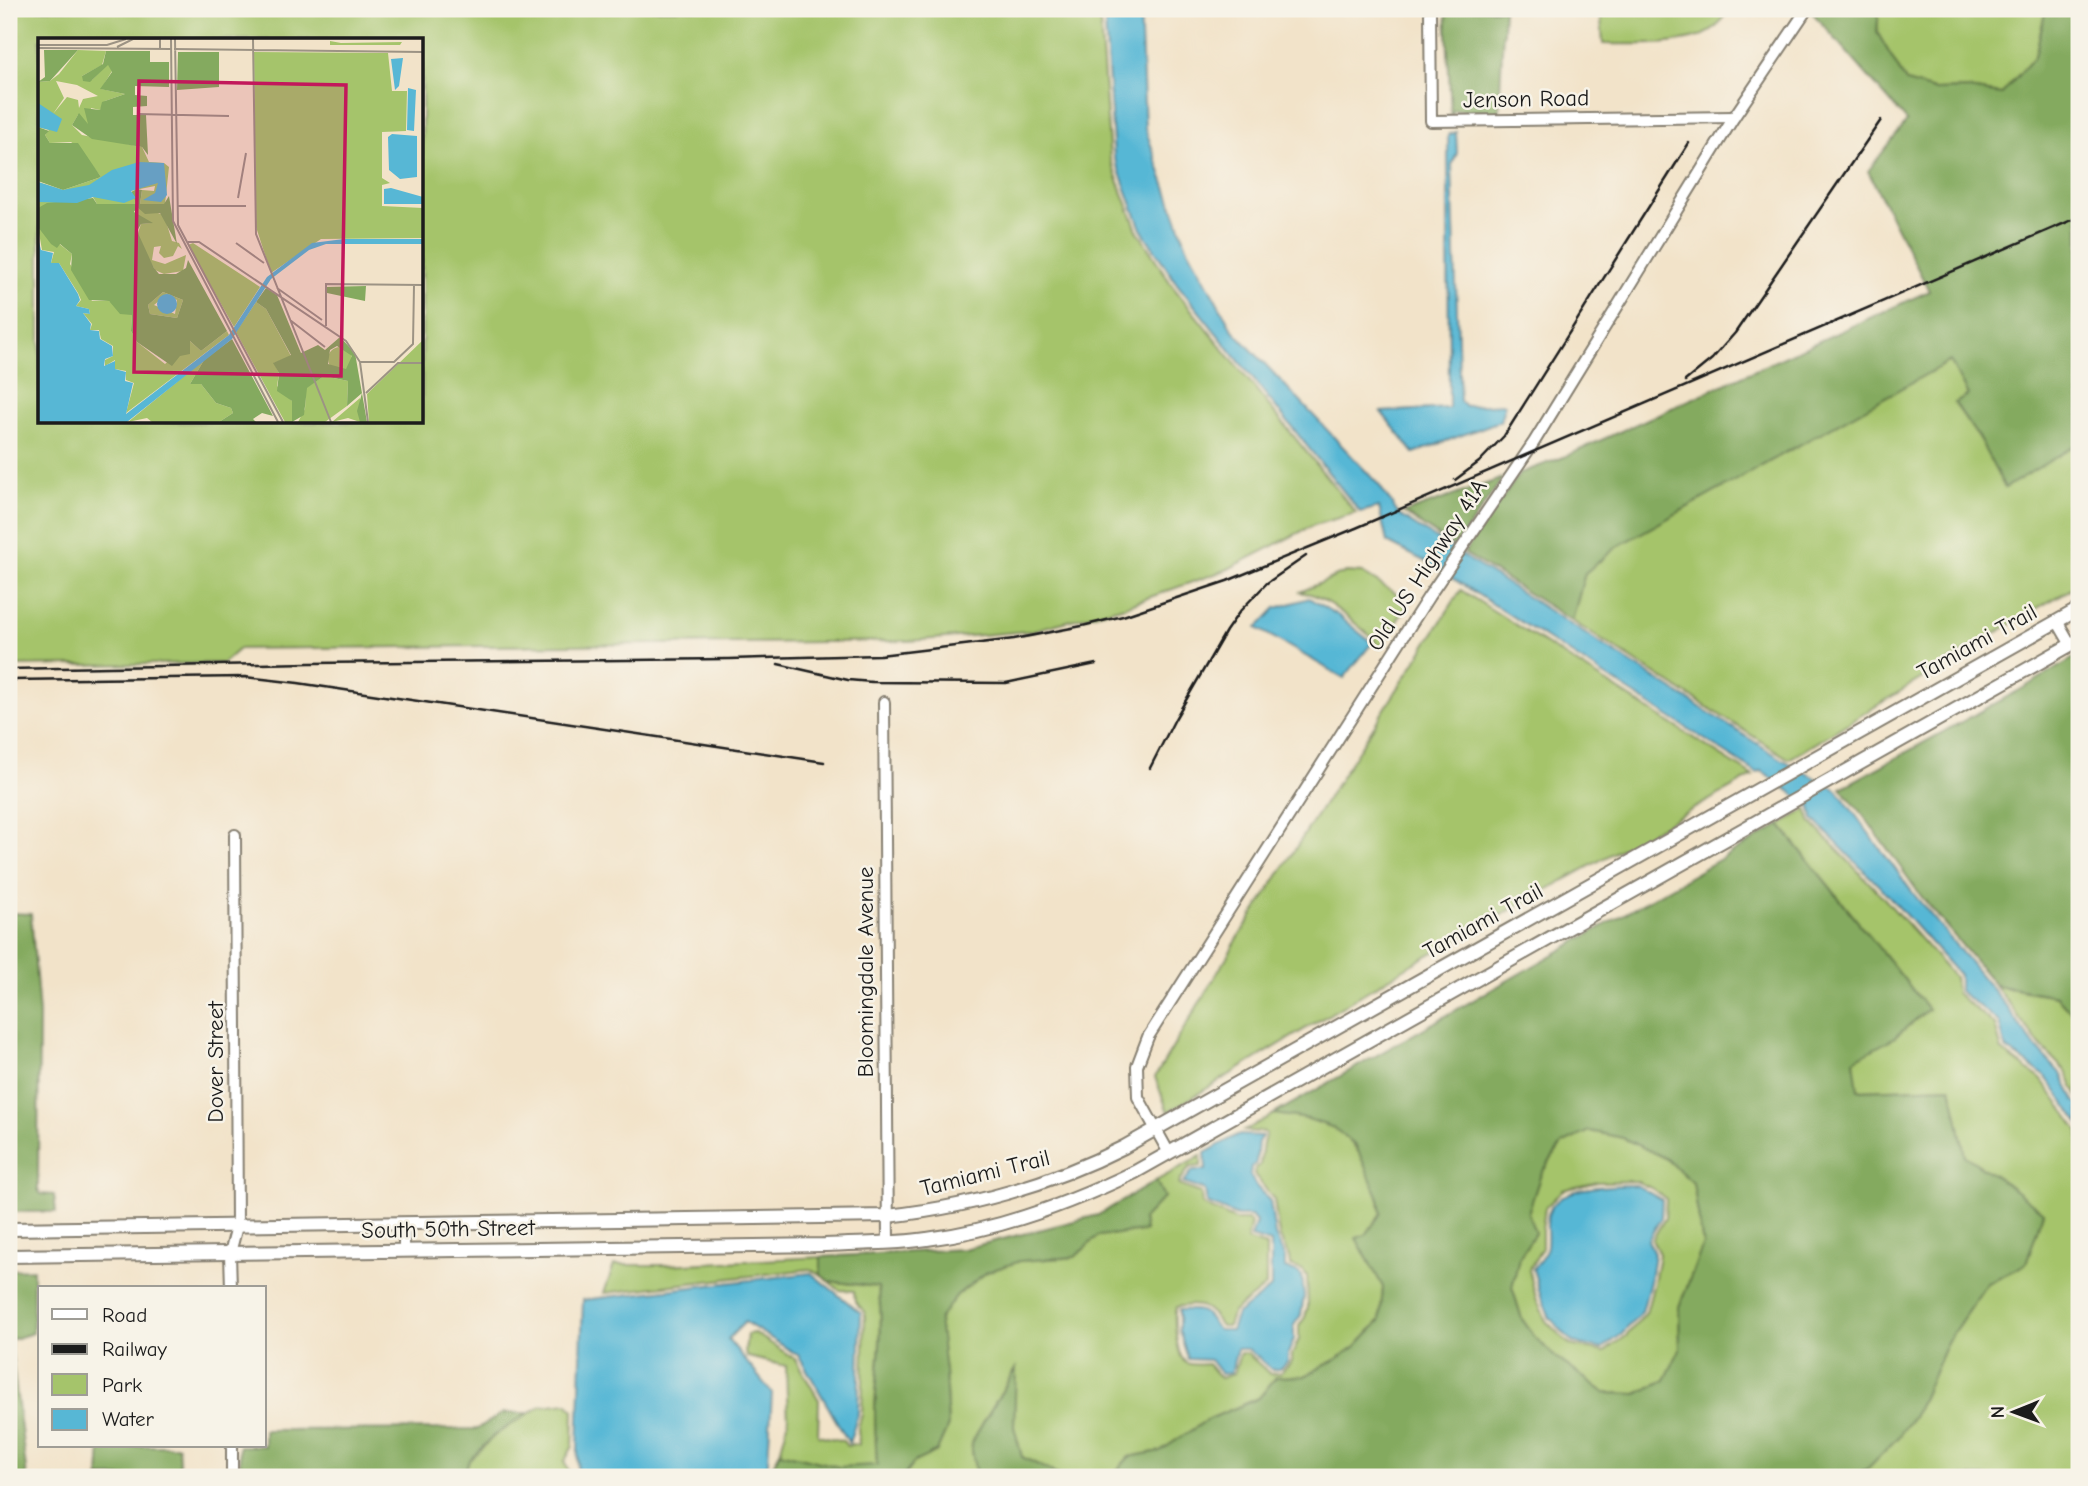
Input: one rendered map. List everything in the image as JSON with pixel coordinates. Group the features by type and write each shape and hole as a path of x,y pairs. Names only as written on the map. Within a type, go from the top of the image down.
{"main road":[{"name":"Tamiami Trail","path":"887,1216 958,1206 1029,1188 1093,1163 2079,609"},
{"name":"Tamiami Trail","path":"888,1242 963,1234 997,1226 1103,1188 2075,643"},
{"name":"South 50th Street","path":"9,1230 887,1216"},
{"name":"South 50th Street","path":"9,1256 888,1242"}],"street":[{"name":"Jenson Road","path":"1430,9 1431,121 1734,117"},
{"name":"Old US Highway 41A","path":"1169,1153 1138,1097 1137,1066 1148,1037 1441,578 1534,442 1734,117 1807,9"},
{"path":"2057,621 2075,643"},
{"name":"Bloomingdale Avenue","path":"884,702 888,1242"},
{"name":"Dover Street","path":"231,1286 230,1253 237,1226 235,835"},
{"path":"404,1223 404,1251"},
{"path":"232,1448 233,1477"}],"green space":[{"path":"9,9 1099,9 1110,159 1137,230 1173,287 1356,513 1314,525 1226,570 1125,606 1030,631 909,641 239,649 223,663 9,666"},
{"path":"1446,9 1504,9 1499,113 1454,110 1451,116"},
{"path":"1600,9 1729,9 1716,27 1694,39 1662,43 1603,44"},
{"path":"1879,9 2046,9 2035,56 2002,94 1968,89 1934,90 1906,82 1877,32"},
{"path":"1879,9 1877,32 1906,82 1934,90 1968,89 2002,94 2035,56 2046,9 2079,9 2079,445 2005,488 1978,437 1955,403 1968,395 1950,361 1618,546 1585,573 1572,621 1464,553 1520,473 1564,457 1929,291 1868,171 1907,121 1811,11"},
{"path":"1950,361 1968,395 1955,404 1978,437 2079,445 2079,585 1789,759 1572,621 1585,573 1618,546"},
{"path":"1503,478 1455,547 1404,513"},
{"path":"1346,572 1362,573 1405,599 1406,607 1380,648 1375,640 1334,607 1317,596 1300,592"},
{"path":"1461,590 1753,776 1414,963 1168,1112 1155,1077 1240,935"},
{"path":"2079,655 2079,1021 2056,996 1995,985 1920,895 1841,788"},
{"path":"1807,809 1810,821 1954,977 1956,993 1995,1025 2002,1051 2041,1079 2079,1131 2079,1477 1851,1477 1868,1468 1898,1437 1918,1409 1947,1342 1987,1283 2026,1264 2043,1212 1965,1156 1951,1087 1857,1090 1854,1060 1895,1037 1928,1009 1780,825"},
{"path":"1780,825 1928,1009 1895,1037 1854,1060 1858,1090 1951,1087 1965,1156 2043,1212 2026,1264 1987,1283 1947,1342 1918,1409 1898,1437 1868,1468 1851,1477 1111,1477 1129,1457 1160,1451 1207,1420 1259,1398 1276,1377 1305,1376 1335,1360 1355,1347 1380,1321 1383,1287 1356,1238 1366,1235 1381,1213 1379,1198 1356,1146 1334,1128 1308,1119 1274,1114","holes":["1589,1131 1623,1138 1667,1159 1693,1183 1703,1245 1679,1307 1680,1349 1665,1380 1637,1394 1605,1393 1554,1356 1522,1319 1512,1287 1519,1258 1535,1233 1528,1213 1541,1174 1562,1144"]},
{"path":"9,913 31,914 39,1014 38,1190 41,1194 54,1195 56,1212 9,1212"},
{"path":"1995,986 2056,996 2079,1021 2079,1099 2066,1072 2039,1044"},
{"path":"1274,1114 1305,1118 1334,1128 1360,1154 1372,1177 1381,1213 1366,1235 1357,1238 1383,1287 1380,1320 1355,1347 1305,1376 1276,1377 1259,1398 1207,1420 1160,1451 1129,1457 1111,1477 1063,1477 1022,1457 1014,1427 1015,1369 971,1443 976,1477 903,1477 914,1462 937,1451 948,1426 945,1371 938,1319 957,1295 987,1272 1020,1261 1075,1257 1098,1236 1145,1231 1143,1219 1164,1197 1156,1181 1201,1156 1201,1166 1190,1167 1179,1185 1201,1193 1205,1206 1235,1220 1248,1220 1251,1223 1247,1240 1266,1246 1266,1286 1233,1312 1228,1326 1221,1326 1203,1307 1176,1307 1175,1327 1179,1351 1185,1362 1208,1364 1220,1378 1234,1374 1240,1353 1247,1353 1270,1374 1280,1373 1292,1361 1299,1339 1299,1326 1308,1307 1307,1276 1303,1270 1290,1266 1279,1235 1274,1200 1254,1174 1260,1165 1266,1134 1244,1131"},
{"path":"1589,1130 1623,1138 1667,1159 1693,1182 1703,1245 1679,1307 1680,1349 1666,1380 1636,1394 1605,1393 1554,1356 1522,1319 1512,1287 1519,1258 1535,1233 1528,1213 1541,1174 1562,1144","holes":["1636,1181 1666,1199 1665,1218 1652,1240 1659,1254 1646,1313 1626,1336 1604,1352 1570,1345 1546,1321 1536,1298 1529,1270 1542,1248 1545,1208 1563,1190 1598,1182"]},
{"path":"1156,1181 1164,1197 1143,1219 1145,1231 1098,1236 1075,1257 1020,1261 987,1272 957,1295 939,1319 948,1426 937,1451 914,1462 903,1477 771,1477 772,1467 780,1452 839,1467 877,1465 875,1410 881,1318 878,1287 828,1281 821,1275 821,1257 963,1249 1098,1215"},
{"path":"821,1257 821,1275 810,1269 604,1293 614,1265"},
{"path":"33,1269 33,1333 10,1340 27,1477 9,1477 9,1270"},
{"path":"828,1281 878,1287 881,1318 875,1411 877,1466 839,1467 780,1452 788,1423 786,1366 748,1357 745,1353 747,1334 755,1333 795,1359 819,1400 818,1435 843,1441 847,1446 859,1445 865,1312 855,1302 854,1291 839,1290"},
{"path":"1016,1368 1014,1427 1022,1457 1063,1477 976,1477 971,1443"},
{"path":"567,1403 574,1410 573,1446 564,1462 572,1477 463,1477 469,1460 495,1435 541,1406"},
{"path":"503,1413 529,1413 495,1435 469,1460 463,1477 241,1477 239,1448 266,1448 266,1430 477,1429"},
{"path":"101,1448 178,1448 180,1477 99,1477"}],"water":[{"path":"1104,9 1140,9 1145,128 1187,247 1232,329 1379,485 1399,515 1780,758 1837,790 1916,897 2001,1000 2035,1046 2062,1075 2079,1104 2079,1123 2045,1076 2006,1049 1999,1022 1959,991 1959,975 1887,894 1813,819 1811,807 1762,771 1757,773 1430,564 1387,542 1379,507 1360,512 1177,284 1141,229 1114,157"},
{"path":"1456,132 1457,153 1452,165 1460,401 1465,406 1505,404 1500,421 1414,453 1381,412 1449,408 1448,135"},
{"path":"1309,598 1339,616 1372,643 1344,678 1257,628 1276,608"},
{"path":"1237,1135 1262,1136 1258,1142 1256,1164 1251,1167 1250,1175 1270,1201 1275,1235 1285,1258 1285,1268 1302,1276 1304,1296 1301,1315 1294,1325 1294,1339 1288,1361 1279,1369 1272,1370 1248,1349 1237,1349 1231,1373 1221,1374 1210,1360 1188,1359 1179,1330 1179,1310 1203,1312 1218,1330 1231,1330 1237,1314 1271,1288 1271,1243 1251,1237 1256,1222 1251,1216 1237,1216 1207,1203 1205,1190 1183,1183 1193,1170 1206,1170 1205,1153"},
{"path":"1636,1185 1662,1200 1661,1218 1648,1240 1654,1254 1642,1312 1622,1334 1602,1349 1572,1342 1550,1318 1533,1269 1546,1250 1549,1212 1555,1203 1575,1191"},
{"path":"811,1273 861,1313 858,1414 849,1443 799,1356 745,1322 728,1339 772,1393 767,1477 577,1477 583,1300"}],"railway":[{"path":"1685,381 1712,359 1735,333 1881,120"},
{"path":"1455,480 1479,462 1504,436 1689,143"},
{"path":"9,669 880,655 1014,639 1082,626 1123,616 1227,581 2079,217"},
{"path":"1150,768 1175,719 1240,611 1267,583 1306,556"},
{"path":"778,664 848,680 1006,683 1096,664"},
{"path":"9,680 245,677 824,762"}]}
